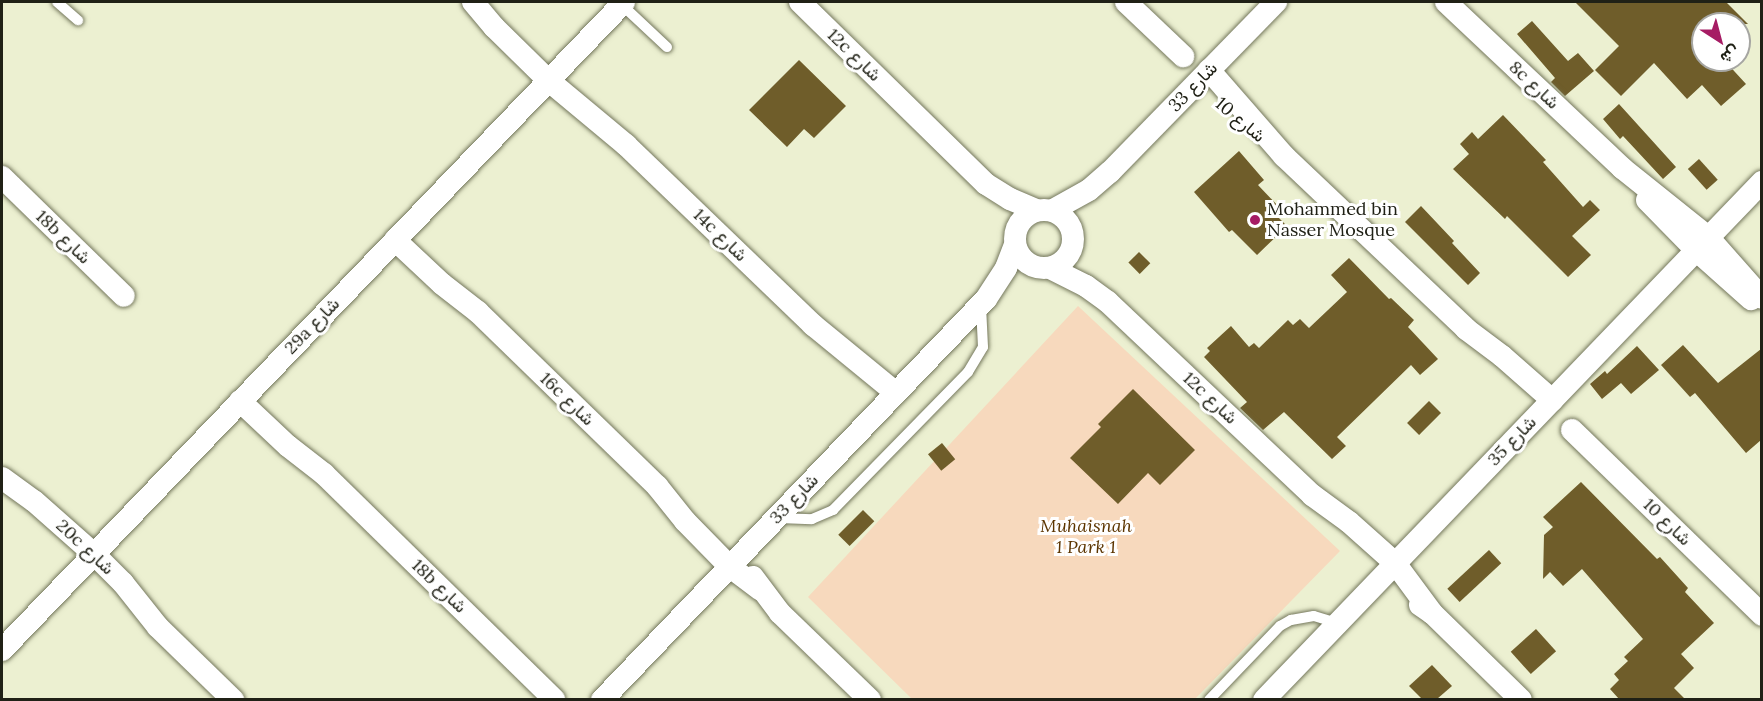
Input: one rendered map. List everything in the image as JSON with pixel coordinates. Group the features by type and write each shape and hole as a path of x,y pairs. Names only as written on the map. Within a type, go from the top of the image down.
{"street":[{"name":"14c شارع","path":"473,2 494,27 554,74"},
{"name":"14c شارع","path":"478,2 890,399"},
{"name":"12c شارع","path":"800,2 986,184 1010,199 1044,210"},
{"path":"1126,2 1183,56"},
{"name":"شارع 33","path":"1044,210 1089,190 1110,172 1275,2"},
{"name":"8c شارع","path":"1446,2 1622,168 1659,214 1702,244 1761,298"},
{"name":"29a شارع","path":"2,650 622,3"},
{"name":"شارع 10","path":"1203,76 1546,406"},
{"name":"شارع 33","path":"1072,238 1085,206 1110,172"},
{"name":"18b شارع","path":"2,177 124,296"},
{"name":"شارع 35","path":"1264,699 1761,182"},
{"name":"12c شارع","path":"986,184 1015,240"},
{"path":"1044,210 1068,221 1072,238 1068,256 1045,268 1024,260 1015,240 1021,219 1044,210"},
{"name":"16c شارع","path":"401,233 478,312 734,561 780,613 870,699"},
{"name":"12c شارع","path":"1072,238 1092,281 1108,302"},
{"name":"شارع 33","path":"602,699 983,302 1006,268 1015,240"},
{"name":"8c شارع","path":"1702,244 1761,307"},
{"name":"12c شارع","path":"1045,268 1086,286 1108,302 1389,569 1521,699"},
{"name":"شارع 33","path":"983,302 1045,268"},
{"name":"18b شارع","path":"246,395 554,699"},
{"name":"شارع 10","path":"1572,430 1761,615"},
{"name":"20c شارع","path":"2,478 29,497 89,559 123,583 158,627 233,699"}],"lane":[{"path":"57,2 78,21"},
{"path":"622,3 667,47"},
{"path":"776,518 812,519 833,510 968,372 983,347 983,302"},
{"path":"1209,699 1280,626 1290,620 1314,616 1337,623"}],"green space":[{"name":"Muhaisnah 1 Park 1","path":"1078,306 1340,551 1195,699 912,699 808,597"}],"building":[{"path":"1575,2 1726,2 1736,12 1691,12 1691,72 1735,72 1746,84 1721,106 1702,85 1687,99 1654,63 1621,96 1595,70 1619,46"},
{"path":"1532,21 1568,61 1578,53 1594,71 1565,96 1551,82 1555,78 1517,34"},
{"path":"799,60 846,106 814,138 804,129 787,147 749,110"},
{"path":"1619,104 1676,167 1663,179 1623,136 1620,139 1603,119"},
{"path":"1503,115 1546,160 1543,162 1583,207 1590,200 1600,210 1572,236 1591,255 1568,277 1507,216 1505,219 1453,169 1469,154 1460,144 1472,132 1478,139"},
{"path":"1239,151 1264,180 1258,185 1280,208 1275,214 1287,226 1257,255 1232,230 1229,232 1194,192"},
{"path":"1699,159 1718,180 1707,190 1688,169"},
{"path":"1421,206 1480,273 1468,285 1405,222"},
{"path":"1139,252 1150,263 1140,274 1128,263"},
{"path":"1349,258 1389,299 1391,298 1414,320 1408,327 1438,359 1420,375 1411,365 1337,437 1346,446 1332,459 1284,412 1263,430 1240,408 1247,402 1204,357 1210,351 1207,348 1231,326 1249,347 1254,343 1259,348 1288,320 1293,325 1300,319 1309,328 1347,292 1331,275"},
{"path":"1683,345 1718,383 1761,349 1761,440 1746,453 1695,393 1690,397 1661,365"},
{"path":"1637,346 1659,370 1631,394 1621,383 1602,399 1590,384 1605,371 1607,374"},
{"path":"1133,389 1195,450 1160,485 1148,473 1118,504 1070,458 1101,427 1098,424"},
{"path":"1429,401 1441,413 1419,435 1407,423"},
{"path":"942,443 955,459 941,471 928,454"},
{"path":"1581,482 1657,559 1660,557 1688,588 1685,592 1714,623 1681,654 1694,668 1674,688 1685,699 1619,699 1610,689 1619,680 1614,674 1628,661 1624,657 1643,639 1582,569 1563,586 1550,572 1543,579 1544,535 1553,527 1543,517"},
{"path":"863,510 874,521 850,546 838,535"},
{"path":"1489,550 1501,563 1460,602 1447,589"},
{"path":"1536,629 1556,651 1531,674 1511,652"},
{"path":"1432,665 1452,686 1437,699 1422,699 1409,686"}],"place":[{"name":"Mohammed bin Nasser Mosque","path":"1255,220"}]}
